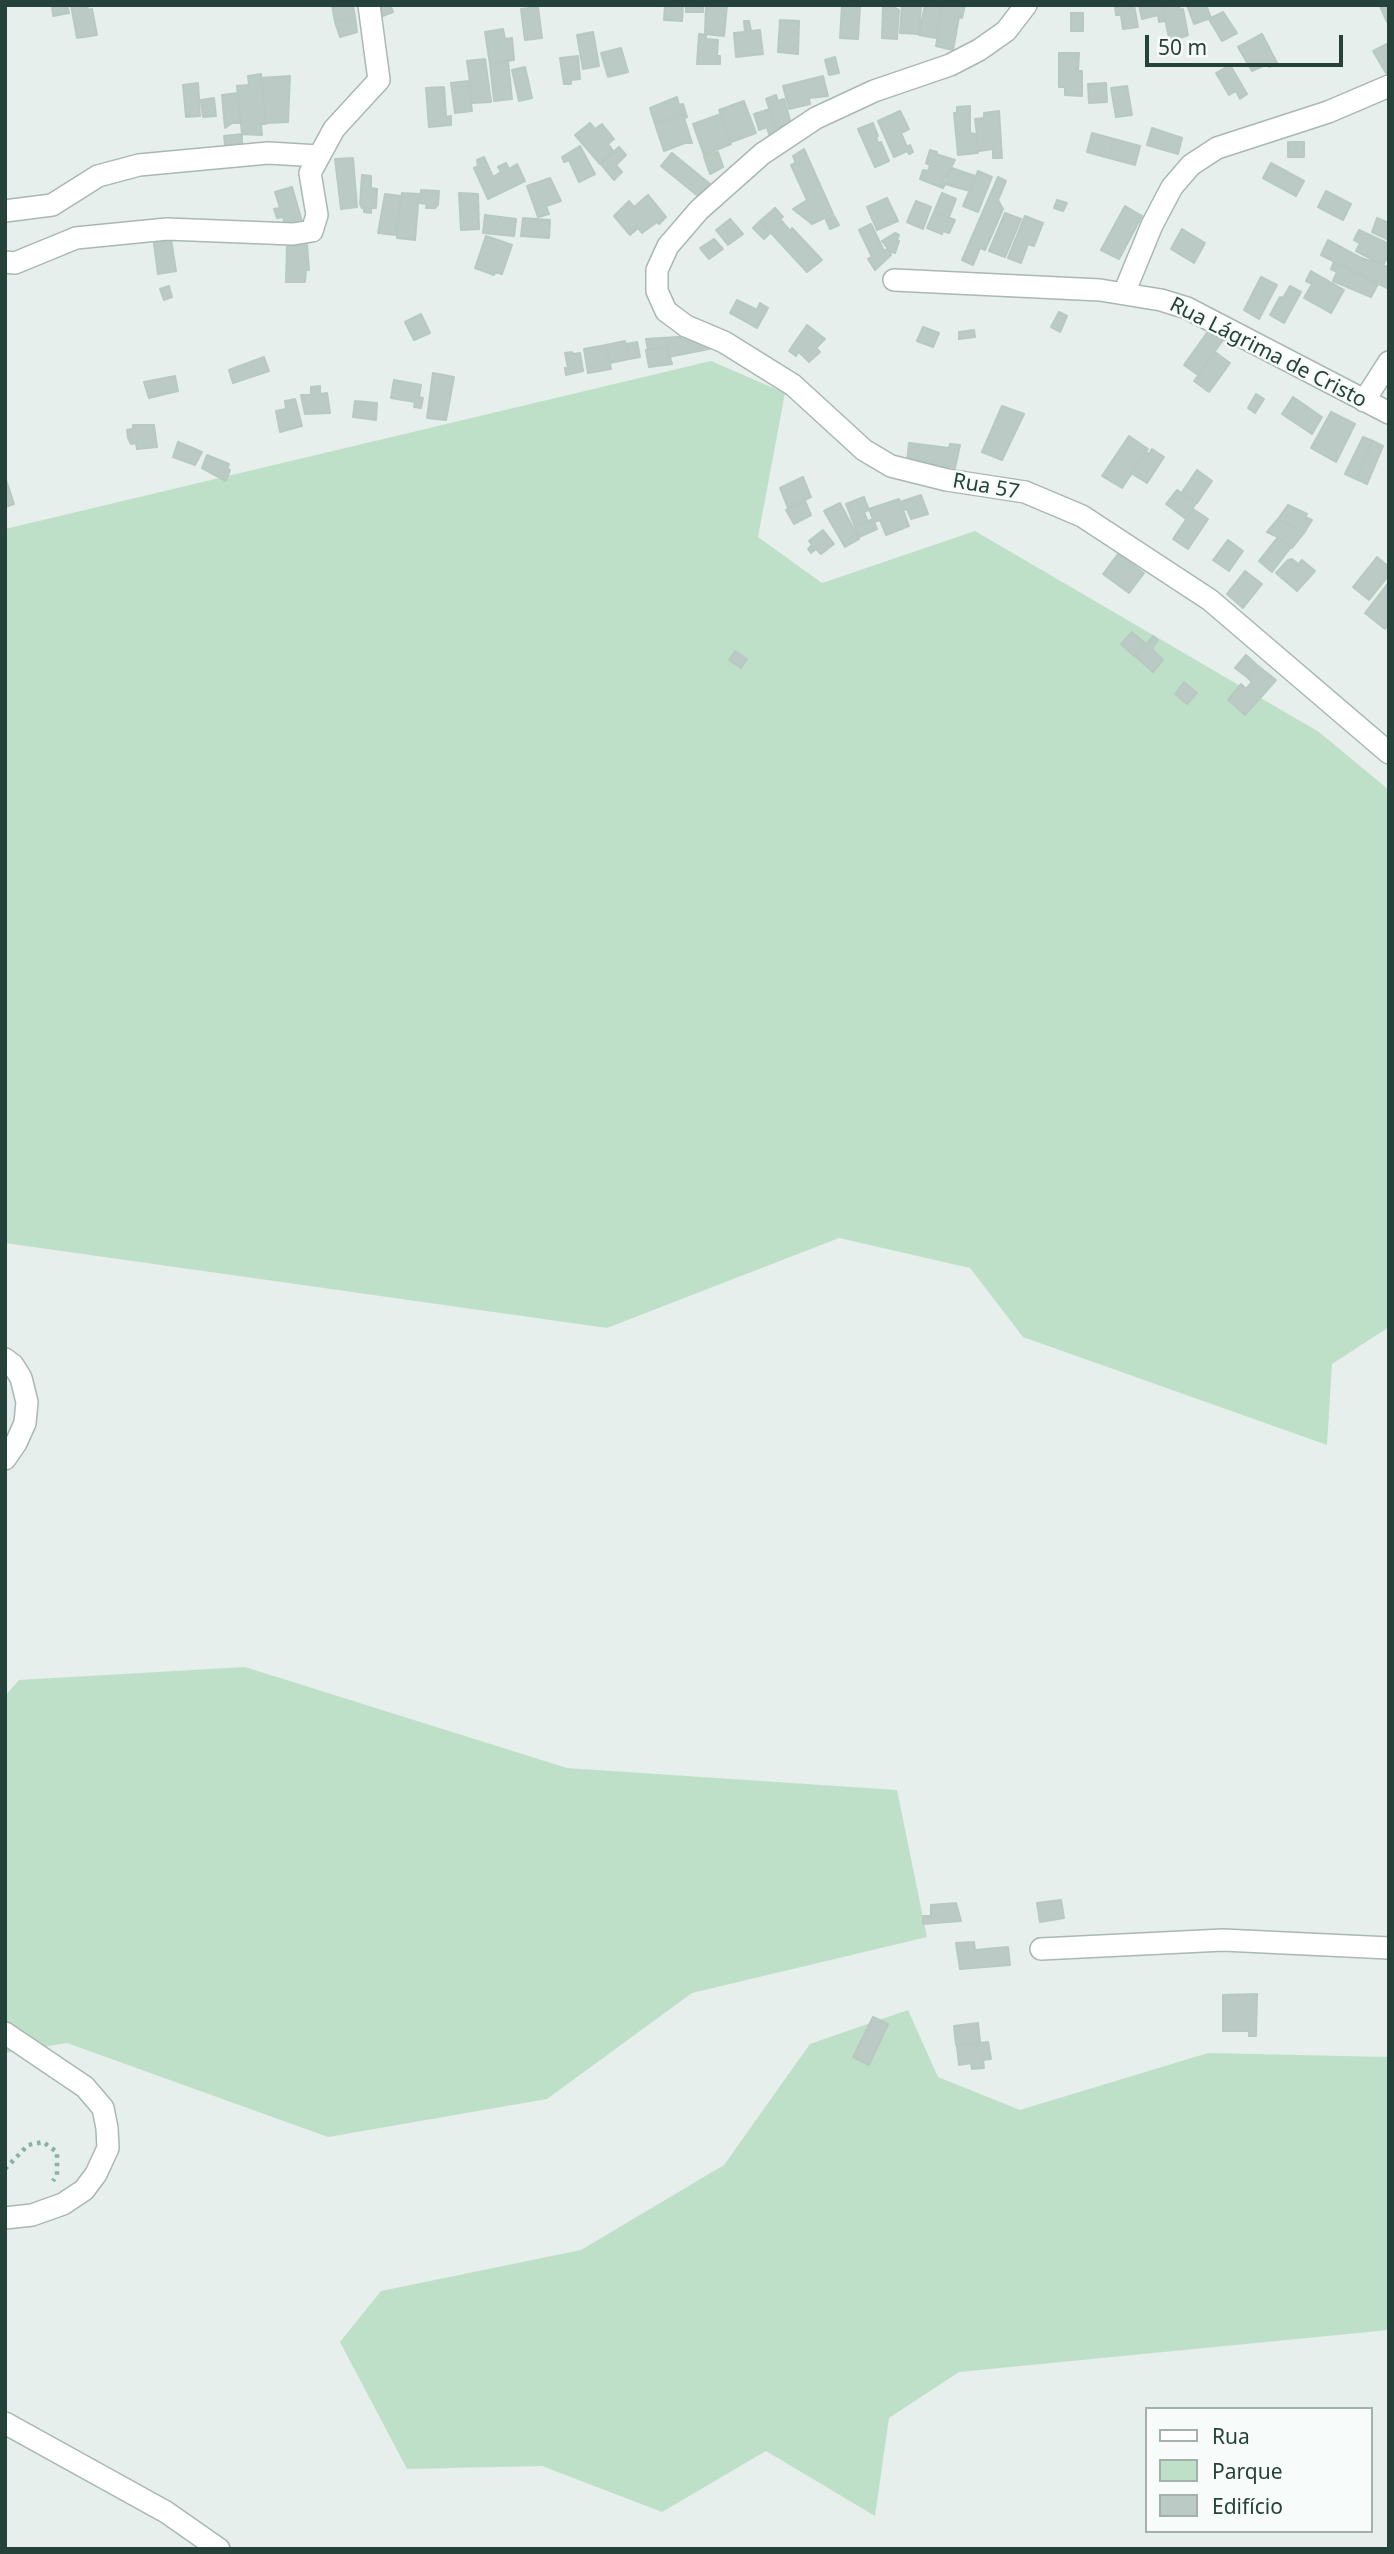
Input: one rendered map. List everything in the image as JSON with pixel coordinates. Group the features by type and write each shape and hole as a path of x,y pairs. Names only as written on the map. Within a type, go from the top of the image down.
{"street":[{"path":"5,262 15,263 76,238 167,229 293,234 312,230 317,215 310,173 334,129 379,80 369,5"},
{"name":"Rua 57","path":"1026,5 1006,31 969,55 950,65 874,90 816,117 762,154 699,211 668,246 657,270 657,291 666,312 686,326 724,342 793,385 864,450 891,466 947,480 1025,492 1082,516 1210,600 1389,753"},
{"path":"1124,293 1152,225 1172,187 1191,165 1217,148 1328,112 1389,86"},
{"path":"5,211 52,205 99,176 139,165 268,153 319,156"},
{"name":"Rua Lágrima de Cristo","path":"894,280 1124,293 1161,300 1187,308 1389,413"},
{"path":"1364,401 1389,362"},
{"path":"5,1359 13,1364 21,1378 27,1402 25,1423 5,1459"},
{"path":"1041,1949 1223,1940 1389,1948"},
{"path":"5,2033 85,2087 103,2108 108,2148 96,2174 84,2190 63,2204 32,2215 5,2218"},
{"path":"5,2423 166,2512 219,2549"}],"path":[{"path":"5,2169 29,2146 43,2142 57,2152 57,2175 32,2215"}],"green space":[{"path":"711,361 785,393 758,537 822,583 975,531 1319,732 1389,790 1389,1327 1332,1364 1327,1445 1023,1337 970,1268 839,1238 607,1328 5,1243 5,529"},
{"path":"245,1667 567,1768 897,1790 927,1937 692,1993 547,2099 328,2137 67,2043 5,2053 5,1696 19,1680"},
{"path":"908,2010 938,2077 1020,2110 1208,2053 1389,2057 1389,2330 959,2372 889,2418 875,2516 766,2451 662,2512 542,2466 407,2469 340,2342 381,2291 581,2250 724,2165 810,2044"}],"building":[{"path":"52,5 67,5 69,13 53,16"},
{"path":"71,5 87,5 88,10 92,9 97,35 77,38"},
{"path":"332,5 353,5 355,17 335,22"},
{"path":"377,5 390,5 393,12 380,17"},
{"path":"665,5 683,5 682,21 664,20"},
{"path":"686,5 703,5 703,12 686,12"},
{"path":"706,5 727,5 724,36 705,34"},
{"path":"842,5 862,5 858,39 840,38"},
{"path":"902,5 921,5 919,34 900,33"},
{"path":"925,5 942,5 936,38 919,35"},
{"path":"943,5 965,5 962,18 959,17 953,50 936,46"},
{"path":"1115,5 1134,5 1138,27 1123,29 1121,15 1116,15"},
{"path":"1139,5 1162,5 1165,21 1159,22 1158,15 1142,19"},
{"path":"1162,5 1179,5 1180,10 1183,9 1188,35 1170,42"},
{"path":"1187,5 1206,5 1211,18 1194,24"},
{"path":"1389,5 1389,21 1387,22 1380,6"},
{"path":"538,7 542,38 525,40 521,9"},
{"path":"883,7 899,10 897,39 882,38"},
{"path":"1223,12 1237,33 1222,41 1209,19"},
{"path":"1071,13 1083,13 1083,31 1071,31"},
{"path":"355,17 357,32 340,37 335,22"},
{"path":"780,20 799,21 798,54 778,52"},
{"path":"744,21 749,21 751,31 760,30 763,54 736,57 734,33 745,32"},
{"path":"503,29 505,39 512,38 514,60 490,64 485,32"},
{"path":"593,32 599,66 583,69 577,35"},
{"path":"699,34 706,35 706,39 718,40 717,56 720,56 720,64 697,64"},
{"path":"1262,34 1277,63 1252,71 1238,47"},
{"path":"1389,43 1389,72 1386,73 1373,51"},
{"path":"621,48 628,72 608,77 601,53"},
{"path":"1059,53 1079,53 1078,71 1082,71 1082,96 1065,95 1065,87 1059,87"},
{"path":"578,56 580,79 564,84 560,58"},
{"path":"835,57 839,73 829,75 825,60"},
{"path":"485,59 491,102 473,103 467,61"},
{"path":"508,61 512,99 494,101 490,64"},
{"path":"1230,65 1247,94 1240,99 1236,91 1229,95 1216,73"},
{"path":"525,67 532,98 519,101 512,70"},
{"path":"261,74 266,124 261,124 262,135 242,134 237,86 249,85 248,76"},
{"path":"290,76 288,122 266,123 261,78"},
{"path":"823,76 828,96 809,98 810,104 789,109 783,86"},
{"path":"468,81 472,111 455,113 451,83"},
{"path":"198,83 200,116 186,117 183,85"},
{"path":"1106,83 1107,102 1089,103 1088,84"},
{"path":"1127,86 1132,115 1116,117 1111,88"},
{"path":"444,87 446,117 451,116 451,125 429,127 426,88"},
{"path":"238,93 240,123 232,123 225,128 222,95"},
{"path":"776,95 778,101 784,99 791,124 776,129 766,99"},
{"path":"677,97 686,114 655,124 650,108"},
{"path":"214,98 216,116 203,117 201,100"},
{"path":"744,101 756,133 731,142 719,110"},
{"path":"970,106 970,133 976,134 978,153 958,155 954,113 957,113 957,107"},
{"path":"770,109 777,132 769,134 767,127 759,130 754,114"},
{"path":"900,111 909,129 901,133 907,147 910,145 913,152 909,154 907,151 894,157 878,121"},
{"path":"999,111 1002,158 993,158 993,149 979,151 975,119 984,118 984,113"},
{"path":"686,114 687,117 684,118 692,143 664,151 655,124"},
{"path":"721,114 731,144 704,155 693,124"},
{"path":"590,123 595,129 602,124 614,139 608,144 614,152 600,164 575,135"},
{"path":"873,123 878,143 881,142 889,161 875,167 858,129"},
{"path":"1152,128 1182,138 1178,154 1147,145"},
{"path":"1092,133 1114,139 1109,158 1087,152"},
{"path":"242,134 242,144 225,145 224,136"},
{"path":"1114,139 1140,146 1135,165 1109,158"},
{"path":"1288,142 1304,142 1304,157 1288,157"},
{"path":"580,146 595,174 579,182 569,160 564,162 562,157"},
{"path":"619,147 626,155 616,165 622,172 614,180 600,163"},
{"path":"804,149 833,214 812,224 793,209 807,200 791,165 796,163 793,156"},
{"path":"930,150 955,160 943,182 946,183 943,188 920,179 923,170 928,171 930,165 926,163"},
{"path":"718,152 723,167 710,174 704,157"},
{"path":"672,153 710,184 698,196 661,166"},
{"path":"484,157 493,177 501,172 498,167 506,163 509,169 517,164 525,181 488,199 474,168 478,166 477,160"},
{"path":"353,158 357,207 341,209 335,159"},
{"path":"1271,163 1304,181 1296,196 1263,178"},
{"path":"952,168 975,176 970,191 945,184"},
{"path":"978,171 992,177 978,212 963,206"},
{"path":"362,175 371,176 371,188 377,189 376,208 371,208 371,213 364,212 364,207 360,204"},
{"path":"998,177 1006,181 998,200 1003,209 985,250 980,248 973,265 962,260"},
{"path":"550,178 561,201 546,206 549,214 538,217 527,186"},
{"path":"292,187 303,225 286,230 283,217 277,218 274,209 280,208 275,192"},
{"path":"421,190 439,191 438,205 435,208 426,208 427,204 420,203"},
{"path":"1326,191 1351,204 1343,220 1318,207"},
{"path":"402,193 419,194 415,240 397,238"},
{"path":"459,193 478,194 479,229 461,230"},
{"path":"942,193 956,199 949,217 934,212"},
{"path":"385,194 401,196 396,235 378,233"},
{"path":"648,195 666,217 642,233 638,228 630,235 614,216 629,201 634,207"},
{"path":"887,198 898,221 877,230 867,207"},
{"path":"1057,200 1067,203 1063,211 1054,208"},
{"path":"916,201 931,207 923,229 907,222"},
{"path":"1125,206 1142,216 1119,259 1101,250"},
{"path":"775,208 790,231 792,228 822,260 807,272 760,221"},
{"path":"934,212 955,220 949,233 943,231 942,234 927,228"},
{"path":"1005,213 1021,219 1005,257 989,251"},
{"path":"485,215 516,219 514,236 483,233"},
{"path":"834,216 839,225 830,229 826,220"},
{"path":"1025,216 1043,223 1034,246 1028,244 1021,263 1008,258"},
{"path":"523,218 550,220 549,238 521,236"},
{"path":"1377,218 1389,223 1389,240 1372,232"},
{"path":"730,219 743,234 728,245 716,230"},
{"path":"760,221 770,233 764,239 753,228"},
{"path":"871,224 884,251 887,249 891,255 875,270 868,259 872,257 859,230"},
{"path":"1182,229 1205,243 1194,263 1171,249"},
{"path":"1359,230 1389,244 1389,254 1383,265 1356,251 1360,243 1354,240"},
{"path":"170,233 176,271 158,274 153,236"},
{"path":"895,233 899,235 899,241 895,253 882,241"},
{"path":"486,236 512,245 502,274 495,272 494,275 475,268"},
{"path":"714,239 723,249 709,259 700,248"},
{"path":"1328,240 1359,257 1389,268 1389,289 1321,255"},
{"path":"307,245 309,270 306,270 305,282 286,282 287,246"},
{"path":"1334,262 1378,284 1371,297 1333,281 1337,272 1331,269"},
{"path":"1311,271 1344,290 1331,313 1304,298 1312,284 1306,281"},
{"path":"1261,277 1277,285 1259,319 1244,310"},
{"path":"169,286 172,297 164,300 160,289"},
{"path":"1290,286 1301,292 1284,323 1270,315"},
{"path":"737,300 757,310 760,303 768,308 757,328 730,313"},
{"path":"1059,312 1067,316 1060,332 1051,327"},
{"path":"421,314 430,333 414,340 405,322"},
{"path":"807,325 825,339 816,348 820,352 809,362 798,352 796,356 789,351"},
{"path":"923,327 939,333 933,347 917,341"},
{"path":"974,330 975,337 959,339 959,332"},
{"path":"1209,330 1223,340 1198,375 1184,365"},
{"path":"693,336 708,339 709,349 668,357 667,347 648,350 646,339"},
{"path":"625,341 629,359 610,363 606,345"},
{"path":"637,342 640,357 629,359 626,344"},
{"path":"606,345 611,369 588,373 584,349"},
{"path":"667,347 672,364 649,367 646,350"},
{"path":"1215,352 1230,363 1209,392 1194,381"},
{"path":"565,353 580,353 583,371 566,375 565,368 568,368"},
{"path":"264,357 269,371 233,383 229,370"},
{"path":"433,373 454,377 446,420 427,418"},
{"path":"175,376 178,391 149,398 144,382"},
{"path":"394,380 421,385 421,408 414,407 415,402 391,398"},
{"path":"320,386 320,394 327,393 330,413 305,414 301,395 311,395 311,387"},
{"path":"1256,394 1264,399 1255,413 1248,408"},
{"path":"1293,397 1322,417 1312,434 1282,414"},
{"path":"295,399 302,426 280,432 276,411 286,409 285,401"},
{"path":"355,401 377,403 376,420 353,417"},
{"path":"1002,406 1024,414 1002,460 982,452"},
{"path":"1331,412 1355,424 1336,462 1311,448"},
{"path":"133,425 154,425 157,447 137,449 136,443 131,444 127,430 133,429"},
{"path":"1129,436 1148,449 1122,488 1102,476"},
{"path":"1363,437 1373,441 1356,479 1345,474"},
{"path":"1373,441 1383,446 1367,484 1356,479"},
{"path":"178,442 202,452 195,465 173,457"},
{"path":"909,443 949,448 950,444 960,445 955,468 907,462"},
{"path":"1152,449 1164,457 1147,483 1131,473 1146,452 1149,454"},
{"path":"207,455 229,464 226,481 202,468"},
{"path":"1197,470 1212,481 1197,503 1182,492"},
{"path":"5,477 14,504 5,507"},
{"path":"803,477 811,497 788,508 780,488"},
{"path":"1177,490 1196,503 1186,519 1166,504"},
{"path":"921,495 928,514 911,519 900,502"},
{"path":"864,497 869,510 864,512 868,522 855,527 846,504"},
{"path":"899,499 909,526 886,535 880,520 874,522 869,509"},
{"path":"805,501 811,515 794,524 786,510"},
{"path":"840,503 859,539 845,547 824,511"},
{"path":"1288,505 1307,514 1305,517 1312,520 1304,533 1278,519"},
{"path":"1193,509 1208,519 1188,549 1173,539"},
{"path":"873,519 877,529 859,537 855,527"},
{"path":"1278,519 1304,533 1292,548 1267,532"},
{"path":"823,530 834,544 821,554 816,549 811,553 808,549 812,545 809,541"},
{"path":"1278,537 1291,547 1272,572 1259,561"},
{"path":"1228,540 1243,551 1229,571 1213,560"},
{"path":"1118,554 1144,573 1129,593 1103,574"},
{"path":"1377,557 1389,567 1389,575 1369,600 1353,587"},
{"path":"1292,559 1297,566 1302,560 1315,571 1297,591 1276,573"},
{"path":"1245,571 1262,584 1243,608 1227,594"},
{"path":"1389,582 1389,624 1385,629 1365,613"},
{"path":"1132,632 1145,643 1134,656 1121,644"},
{"path":"1153,636 1158,640 1152,649 1163,660 1153,672 1136,657"},
{"path":"735,651 747,659 741,668 729,660"},
{"path":"1246,655 1257,665 1247,677 1235,668"},
{"path":"1257,665 1276,680 1245,715 1228,700 1241,684 1246,689 1252,682 1247,677"},
{"path":"1184,682 1197,693 1187,704 1175,694"},
{"path":"1061,1900 1064,1918 1040,1922 1037,1903"},
{"path":"956,1903 961,1921 923,1924 923,1916 931,1916 931,1905"},
{"path":"974,1942 975,1950 1008,1947 1010,1965 960,1969 956,1943"},
{"path":"1257,1994 1256,2036 1249,2036 1249,2031 1223,2031 1223,1995"},
{"path":"873,2017 888,2024 869,2065 853,2057"},
{"path":"978,2023 980,2042 956,2045 954,2026"},
{"path":"988,2042 991,2059 983,2060 984,2068 972,2069 971,2063 959,2065 957,2046"}]}
